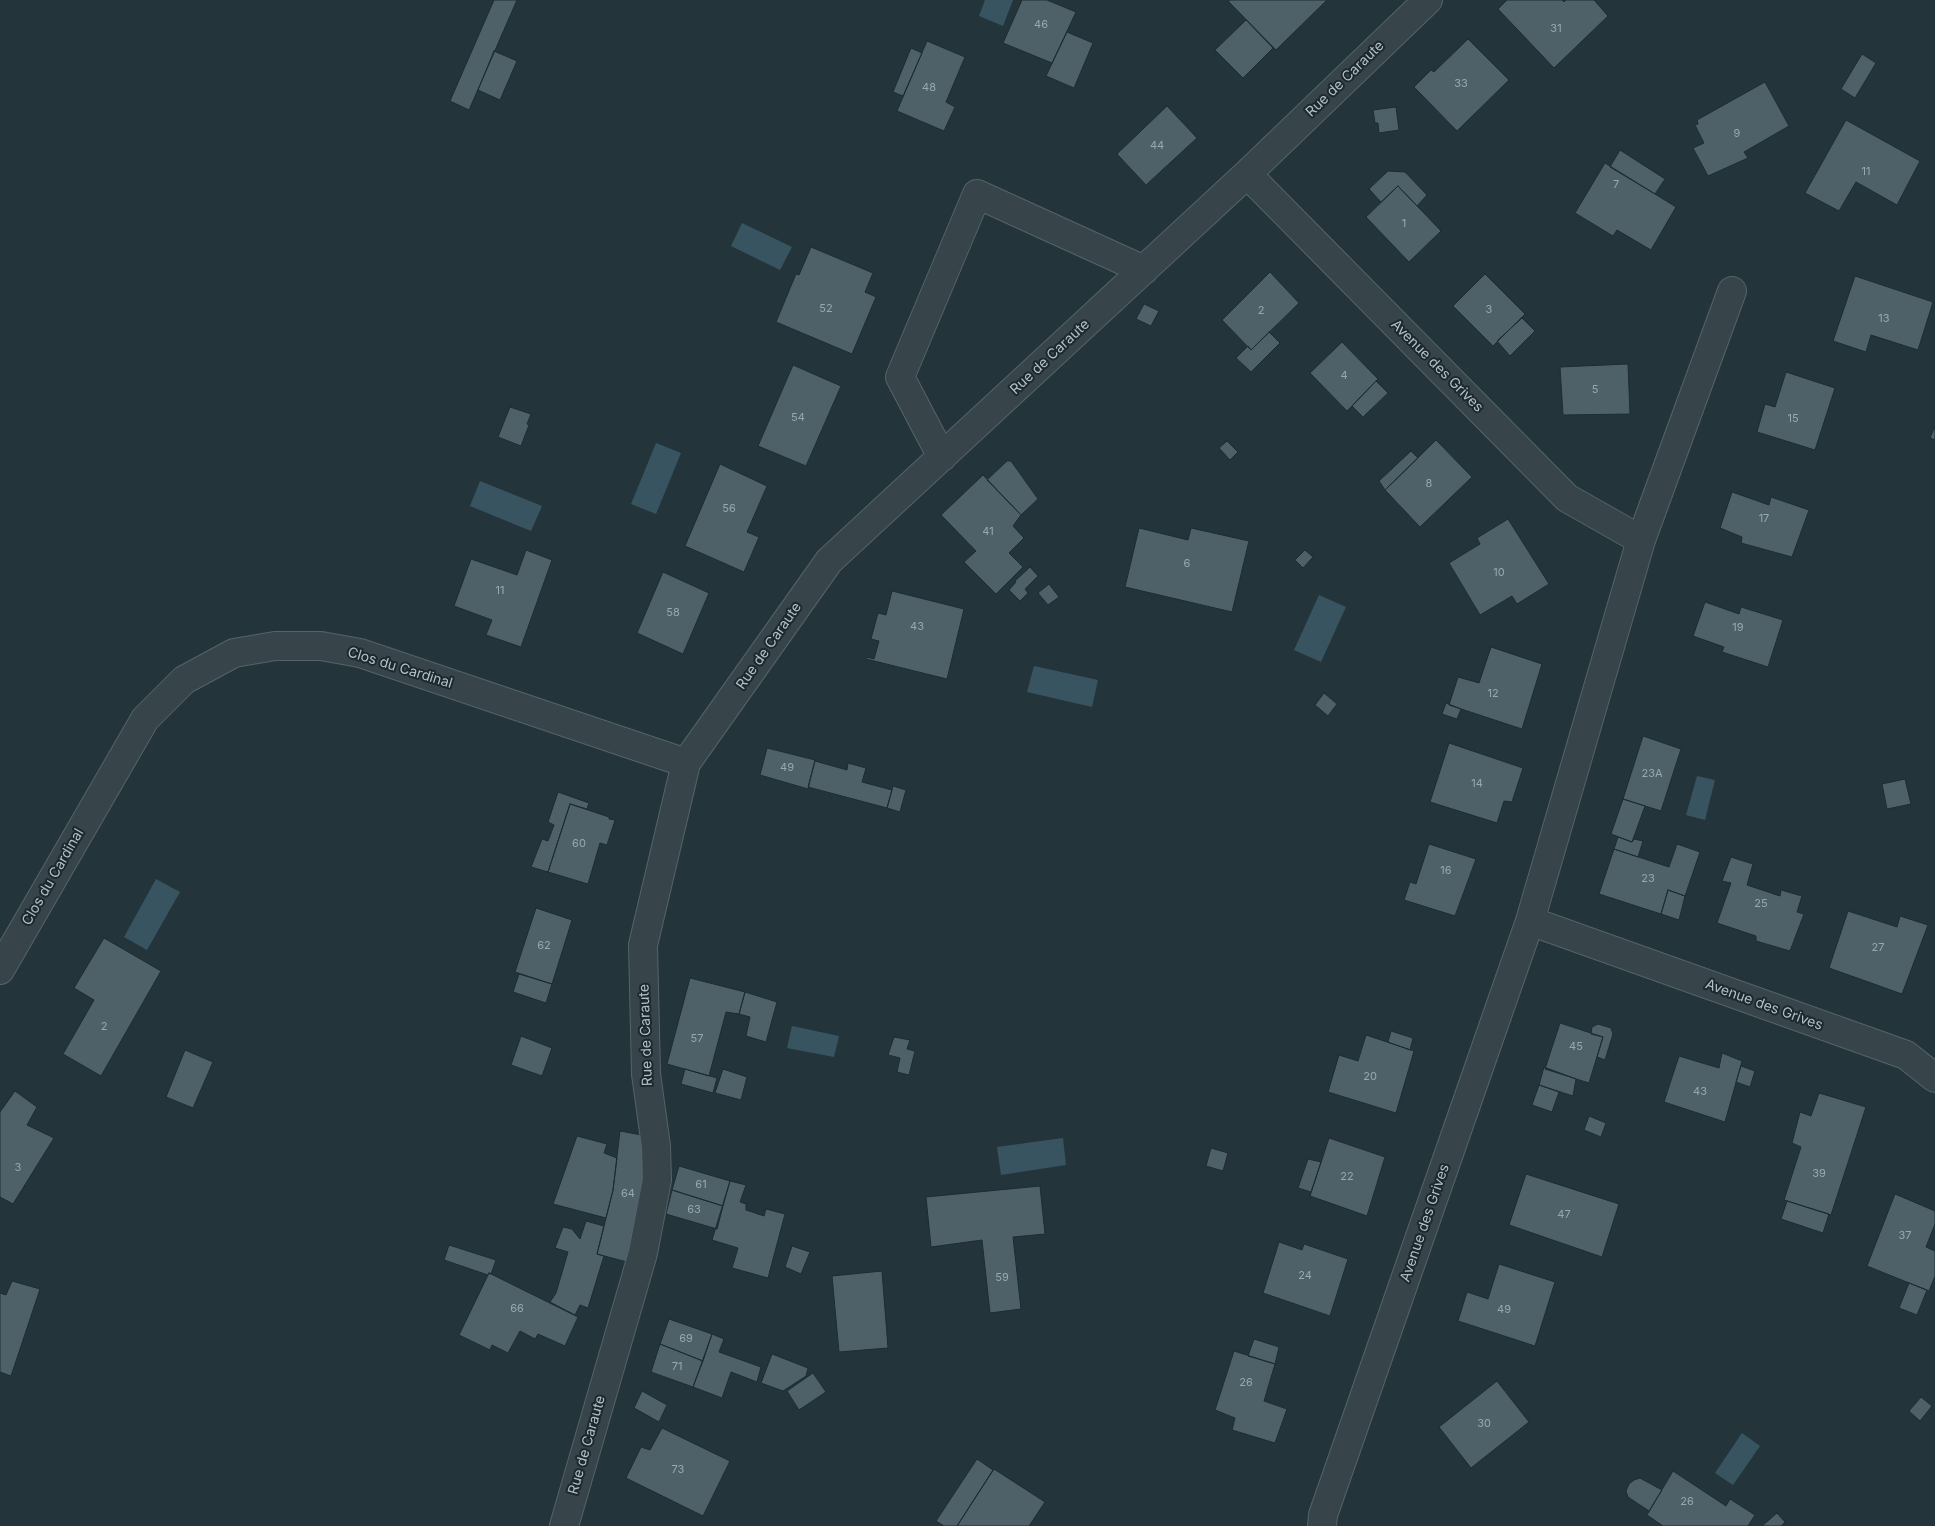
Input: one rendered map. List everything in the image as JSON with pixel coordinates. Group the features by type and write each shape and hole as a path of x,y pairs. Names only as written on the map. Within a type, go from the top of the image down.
{"street":[{"name":"Rue de Caraute","path":"564,1526 643,1253 657,1180 656,1146 646,1074 643,945 686,763 829,561 1247,174 1428,0"},
{"name":"Avenue des Grives","path":"1247,174 1567,498 1641,540"},
{"path":"942,457 900,377 977,194 1144,270"},
{"name":"Avenue des Grives","path":"1322,1526 1323,1515 1530,922 1641,540 1732,292"},
{"name":"Clos du Cardinal","path":"0,970 145,719 184,680 234,653 275,646 321,646 360,653 686,763"},
{"name":"Avenue des Grives","path":"1530,922 1906,1055 1935,1078"}],"water":[{"path":"985,0 1013,0 1003,26 979,16"},
{"path":"742,223 792,247 780,270 731,246"},
{"path":"656,443 681,453 656,514 631,504"},
{"path":"480,481 542,506 531,531 470,506"},
{"path":"1319,595 1346,607 1321,662 1294,650"},
{"path":"1034,666 1098,680 1092,707 1027,692"},
{"path":"1697,776 1715,780 1705,820 1686,815"},
{"path":"156,879 180,892 147,950 124,937"},
{"path":"792,1026 839,1036 834,1057 787,1048"},
{"path":"1063,1138 1066,1165 1001,1175 997,1147"},
{"path":"1742,1433 1760,1446 1733,1485 1715,1473"}],"building":[{"path":"494,0 517,0 469,110 450,101"},
{"path":"1022,0 1047,0 1076,12 1052,63 1003,43"},
{"path":"1327,0 1276,50 1228,1"},
{"path":"1507,0 1562,0 1564,2 1566,0 1594,0 1608,16 1554,68 1498,9"},
{"path":"1246,20 1273,48 1243,78 1215,50"},
{"path":"1067,32 1093,43 1074,88 1046,76"},
{"path":"1468,39 1509,80 1457,131 1414,87 1431,70 1434,72"},
{"path":"927,41 965,57 946,102 955,107 944,131 897,111"},
{"path":"911,48 922,53 903,96 893,92"},
{"path":"494,51 517,61 500,100 478,90"},
{"path":"1862,54 1876,63 1855,98 1841,89"},
{"path":"1765,82 1789,126 1744,152 1748,158 1708,176 1693,148 1704,143 1695,125 1698,124 1697,120"},
{"path":"1167,106 1197,138 1146,185 1117,154"},
{"path":"1396,107 1399,130 1379,133 1378,123 1375,123 1373,110"},
{"path":"1846,120 1920,161 1897,205 1856,182 1839,211 1805,193"},
{"path":"1620,150 1665,179 1655,194 1610,167"},
{"path":"1605,163 1676,207 1651,250 1617,230 1613,236 1575,213"},
{"path":"1388,171 1405,172 1427,195 1417,206 1398,186 1381,202 1369,189"},
{"path":"1398,186 1441,231 1409,262 1366,217"},
{"path":"811,247 873,273 865,292 876,297 852,354 776,322 796,274 799,275"},
{"path":"1270,272 1299,303 1251,350 1222,320"},
{"path":"1485,274 1525,314 1493,346 1453,306"},
{"path":"1855,276 1933,302 1918,350 1871,335 1866,352 1833,341"},
{"path":"1144,304 1159,311 1151,326 1136,319"},
{"path":"1522,318 1535,331 1510,356 1497,341"},
{"path":"1269,332 1280,343 1251,372 1236,358 1248,346 1251,350"},
{"path":"1342,342 1378,379 1347,411 1310,373"},
{"path":"1628,364 1630,414 1563,415 1560,367"},
{"path":"793,365 841,386 806,466 758,446"},
{"path":"1786,372 1835,388 1815,450 1757,432 1765,404 1775,407"},
{"path":"1376,381 1388,393 1363,417 1352,406"},
{"path":"510,407 531,414 521,446 498,437"},
{"path":"1935,426 1935,440 1930,438"},
{"path":"1436,440 1472,477 1420,527 1385,490"},
{"path":"1227,441 1238,452 1230,460 1219,448"},
{"path":"1411,451 1418,458 1385,490 1379,481"},
{"path":"1007,461 1011,461 1038,499 1021,515 987,480"},
{"path":"720,464 767,486 747,532 759,537 744,572 685,546"},
{"path":"983,475 1021,515 1013,526 1024,538 1009,553 1023,567 996,594 964,562 976,551 941,515"},
{"path":"1732,492 1769,505 1771,497 1809,510 1792,557 1741,543 1742,537 1720,528"},
{"path":"1508,519 1549,584 1517,604 1512,596 1480,615 1449,563 1480,544 1477,538"},
{"path":"1139,528 1188,540 1191,528 1249,541 1232,612 1125,587"},
{"path":"526,550 552,560 521,647 486,635 492,620 454,606 471,559 517,575"},
{"path":"1305,550 1313,557 1303,568 1295,560"},
{"path":"1030,567 1038,576 1025,589 1028,593 1020,601 1009,590 1015,581"},
{"path":"663,572 709,593 683,654 637,633"},
{"path":"1049,584 1059,597 1048,605 1038,593"},
{"path":"892,591 964,609 947,679 866,659 867,657 874,659 879,641 871,639 878,613 886,615"},
{"path":"1705,602 1739,614 1741,607 1783,620 1768,667 1722,652 1724,647 1693,636"},
{"path":"1491,647 1542,664 1522,729 1449,705 1458,677 1479,683"},
{"path":"1324,693 1337,704 1328,716 1315,705"},
{"path":"1446,703 1461,709 1457,719 1442,714"},
{"path":"1643,736 1681,749 1661,811 1623,799"},
{"path":"1449,743 1523,768 1512,802 1504,801 1497,823 1430,802"},
{"path":"767,748 815,760 808,789 760,775"},
{"path":"815,761 847,770 848,763 866,768 862,782 892,790 887,808 808,787"},
{"path":"1905,779 1911,804 1887,809 1882,784"},
{"path":"893,786 906,790 900,812 887,808"},
{"path":"558,792 589,803 587,809 570,804 548,872 531,867 542,839 548,841 554,825 548,822"},
{"path":"1623,799 1645,806 1632,842 1611,834"},
{"path":"570,804 615,820 607,845 600,843 588,884 548,872"},
{"path":"1618,837 1632,842 1634,839 1643,841 1638,857 1614,849"},
{"path":"1429,844 1476,859 1455,916 1404,900 1410,882 1416,884"},
{"path":"1677,844 1700,852 1685,896 1668,890 1661,914 1599,894 1614,849 1669,867"},
{"path":"1731,857 1753,864 1747,885 1780,896 1781,890 1802,896 1797,912 1804,914 1790,951 1756,941 1756,936 1717,923 1731,883 1722,881"},
{"path":"1668,890 1685,896 1679,920 1661,914"},
{"path":"536,908 572,920 552,984 515,972"},
{"path":"1848,911 1897,927 1900,916 1928,925 1902,994 1829,968"},
{"path":"104,938 161,971 101,1076 63,1054 94,1000 74,988"},
{"path":"519,974 552,984 546,1003 513,992"},
{"path":"690,978 745,992 739,1014 726,1012 709,1076 667,1064"},
{"path":"745,992 777,1002 766,1042 746,1036 750,1017 739,1014"},
{"path":"1560,1023 1603,1037 1589,1083 1545,1069"},
{"path":"1598,1024 1611,1028 1613,1034 1605,1060 1597,1057 1603,1037 1591,1034 1592,1027"},
{"path":"1391,1031 1413,1038 1410,1050 1388,1042"},
{"path":"1366,1035 1414,1051 1396,1113 1328,1092 1339,1055 1358,1061"},
{"path":"521,1036 552,1048 542,1076 511,1065"},
{"path":"894,1037 910,1040 907,1049 915,1051 909,1075 897,1072 900,1058 888,1055"},
{"path":"185,1050 213,1062 193,1108 166,1097"},
{"path":"1722,1053 1742,1061 1725,1122 1664,1102 1679,1056 1719,1068"},
{"path":"1741,1066 1755,1071 1750,1087 1736,1082"},
{"path":"1544,1067 1576,1079 1573,1096 1539,1085"},
{"path":"685,1069 717,1078 713,1093 681,1084"},
{"path":"723,1069 747,1077 741,1100 715,1093"},
{"path":"1539,1085 1559,1092 1552,1112 1532,1105"},
{"path":"15,1091 37,1107 27,1125 54,1138 13,1204 0,1197 0,1112"},
{"path":"1819,1093 1866,1107 1831,1215 1784,1200 1801,1147 1792,1143 1800,1112 1811,1116"},
{"path":"1589,1116 1606,1123 1601,1137 1584,1130"},
{"path":"620,1131 647,1136 644,1198 627,1262 597,1254 613,1190"},
{"path":"577,1136 607,1144 604,1153 617,1158 613,1190 606,1218 553,1204"},
{"path":"1329,1138 1385,1157 1367,1216 1310,1196"},
{"path":"1211,1148 1228,1153 1223,1171 1206,1166"},
{"path":"1308,1159 1321,1162 1311,1192 1298,1188"},
{"path":"679,1166 730,1181 723,1206 672,1190"},
{"path":"1526,1174 1619,1204 1602,1257 1509,1225"},
{"path":"730,1181 746,1185 740,1202 746,1204 746,1210 764,1216 766,1209 785,1214 768,1278 732,1268 738,1248 712,1240"},
{"path":"1040,1186 1045,1234 1013,1237 1021,1309 990,1313 982,1240 931,1247 926,1197"},
{"path":"672,1190 723,1206 717,1229 666,1214"},
{"path":"1895,1194 1935,1211 1935,1224 1926,1247 1935,1251 1935,1276 1929,1291 1867,1266"},
{"path":"1787,1201 1829,1214 1823,1233 1781,1219"},
{"path":"586,1221 604,1226 597,1254 604,1256 588,1308 580,1305 575,1315 550,1302 556,1293 568,1252 555,1248 563,1227 572,1229 580,1239"},
{"path":"1279,1242 1302,1250 1304,1244 1348,1259 1330,1316 1263,1293"},
{"path":"449,1245 496,1260 491,1274 489,1273 488,1275 444,1260"},
{"path":"792,1246 810,1252 801,1274 785,1267"},
{"path":"1499,1264 1555,1282 1535,1346 1458,1321 1467,1292 1488,1299"},
{"path":"882,1271 888,1348 839,1352 832,1276"},
{"path":"489,1273 578,1317 565,1346 538,1334 535,1339 520,1331 508,1353 492,1345 490,1350 459,1335"},
{"path":"12,1281 40,1289 11,1376 0,1372 0,1293 6,1295"},
{"path":"1909,1283 1927,1290 1917,1315 1899,1308"},
{"path":"669,1319 712,1334 703,1361 660,1344"},
{"path":"712,1334 724,1339 719,1352 761,1367 757,1382 731,1372 722,1398 693,1387"},
{"path":"1254,1339 1279,1347 1275,1364 1248,1356"},
{"path":"660,1344 703,1361 693,1387 651,1372"},
{"path":"1234,1351 1275,1364 1264,1401 1287,1409 1275,1443 1232,1430 1235,1418 1215,1410"},
{"path":"772,1354 808,1368 806,1376 783,1391 761,1383"},
{"path":"813,1373 826,1392 799,1410 787,1391"},
{"path":"1497,1381 1529,1422 1471,1468 1439,1427"},
{"path":"642,1391 667,1405 659,1422 634,1408"},
{"path":"1921,1397 1932,1406 1920,1421 1909,1411"},
{"path":"662,1428 730,1461 703,1516 626,1478 641,1447 650,1450"},
{"path":"977,1459 993,1470 957,1526 944,1526 936,1521"},
{"path":"994,1469 1045,1502 1029,1526 957,1526"},
{"path":"1673,1471 1726,1506 1730,1499 1755,1515 1748,1526 1663,1526 1647,1515"},
{"path":"1640,1478 1662,1490 1649,1511 1628,1497 1626,1491 1629,1484"},
{"path":"1777,1513 1785,1522 1781,1526 1762,1526"}]}
